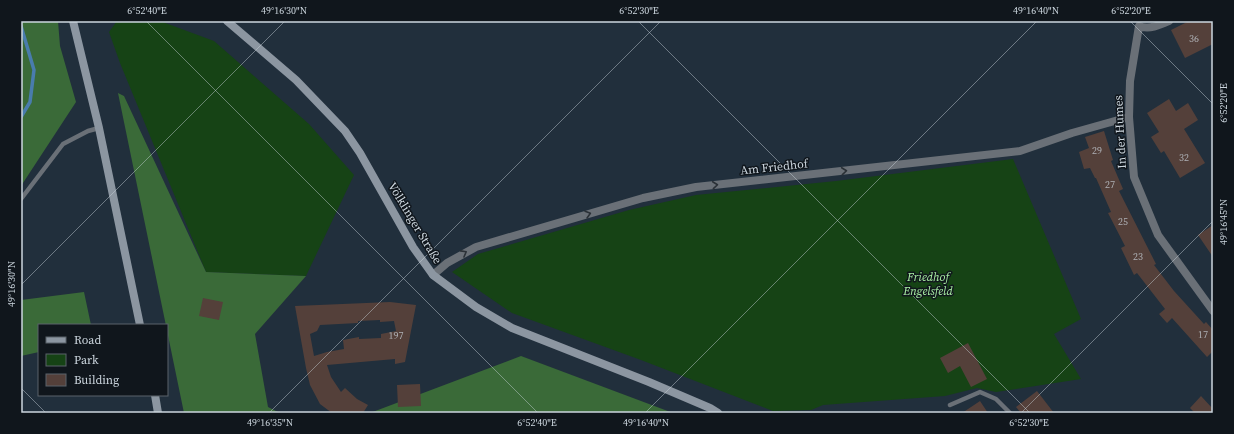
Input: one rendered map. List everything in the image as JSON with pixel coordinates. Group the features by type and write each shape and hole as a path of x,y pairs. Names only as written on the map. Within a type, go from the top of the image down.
{"street":[{"path":"74,21 99,128 140,324"},
{"name":"Völklinger Straße","path":"227,21 296,80 345,131 360,153 413,247 433,275 476,307 512,328 649,382 710,408 718,413"},
{"name":"In der Humes","path":"1169,21 1161,25 1149,27 1140,24 1130,81 1129,117 1134,177 1158,235 1213,311"},
{"name":"Am Friedhof","path":"433,275 447,263 476,247 643,198 696,187 1020,151 1072,133 1129,117"},
{"path":"155,396 158,413"}],"lane":[{"path":"21,199 63,144 88,131 99,128"},
{"path":"950,406 980,392 996,399 1010,413"}],"green space":[{"path":"21,21 58,21 60,46 76,102 21,186"},
{"path":"117,21 160,21 214,41 309,124 354,175 306,276 206,272 120,63 109,32"},
{"path":"118,93 124,96 206,272 306,276 255,334 268,407 280,413 184,413 168,335 168,324 166,324"},
{"name":"Friedhof Engelsfeld","path":"1013,159 1081,319 1054,334 1081,379 996,392 977,388 945,396 823,405 811,410 773,411 641,360 512,313 452,272 478,254 629,210 696,195 836,181"},
{"path":"84,292 91,324 38,324 38,352 21,356 21,300"},
{"path":"521,356 673,413 370,413"}],"building":[{"path":"1189,21 1213,21 1213,44 1185,58 1171,30"},
{"path":"1169,99 1176,111 1188,103 1198,120 1184,129 1205,163 1180,178 1164,151 1161,153 1151,137 1159,132 1147,113"},
{"path":"1104,131 1113,160 1111,161 1123,189 1119,191 1156,264 1154,265 1174,291 1204,324 1206,322 1213,330 1213,351 1207,357 1172,318 1167,323 1159,314 1165,309 1137,273 1134,275 1121,248 1125,246 1108,213 1111,212 1096,178 1090,168 1084,169 1079,152 1089,148 1085,137"},
{"path":"1213,225 1213,257 1198,235"},
{"path":"203,298 223,302 219,320 199,316"},
{"path":"390,302 416,305 405,362 395,364 395,359 327,365 331,377 341,392 345,388 357,399 368,405 363,413 332,413 320,404 310,385 295,306","holes":["380,320 380,322 394,321 396,331 381,334 381,338 359,339 359,337 343,340 344,349 314,356 310,334 317,331 320,325 358,323 358,321"]},
{"path":"968,343 987,379 971,387 960,366 948,373 940,358"},
{"path":"420,384 421,406 398,407 397,385"},
{"path":"1037,391 1054,413 1021,413 1016,407"},
{"path":"1201,396 1213,409 1213,413 1195,413 1190,408"},
{"path":"980,401 988,413 962,413"}],"waterway":[{"path":"21,26 34,70 30,102 21,117"}]}
